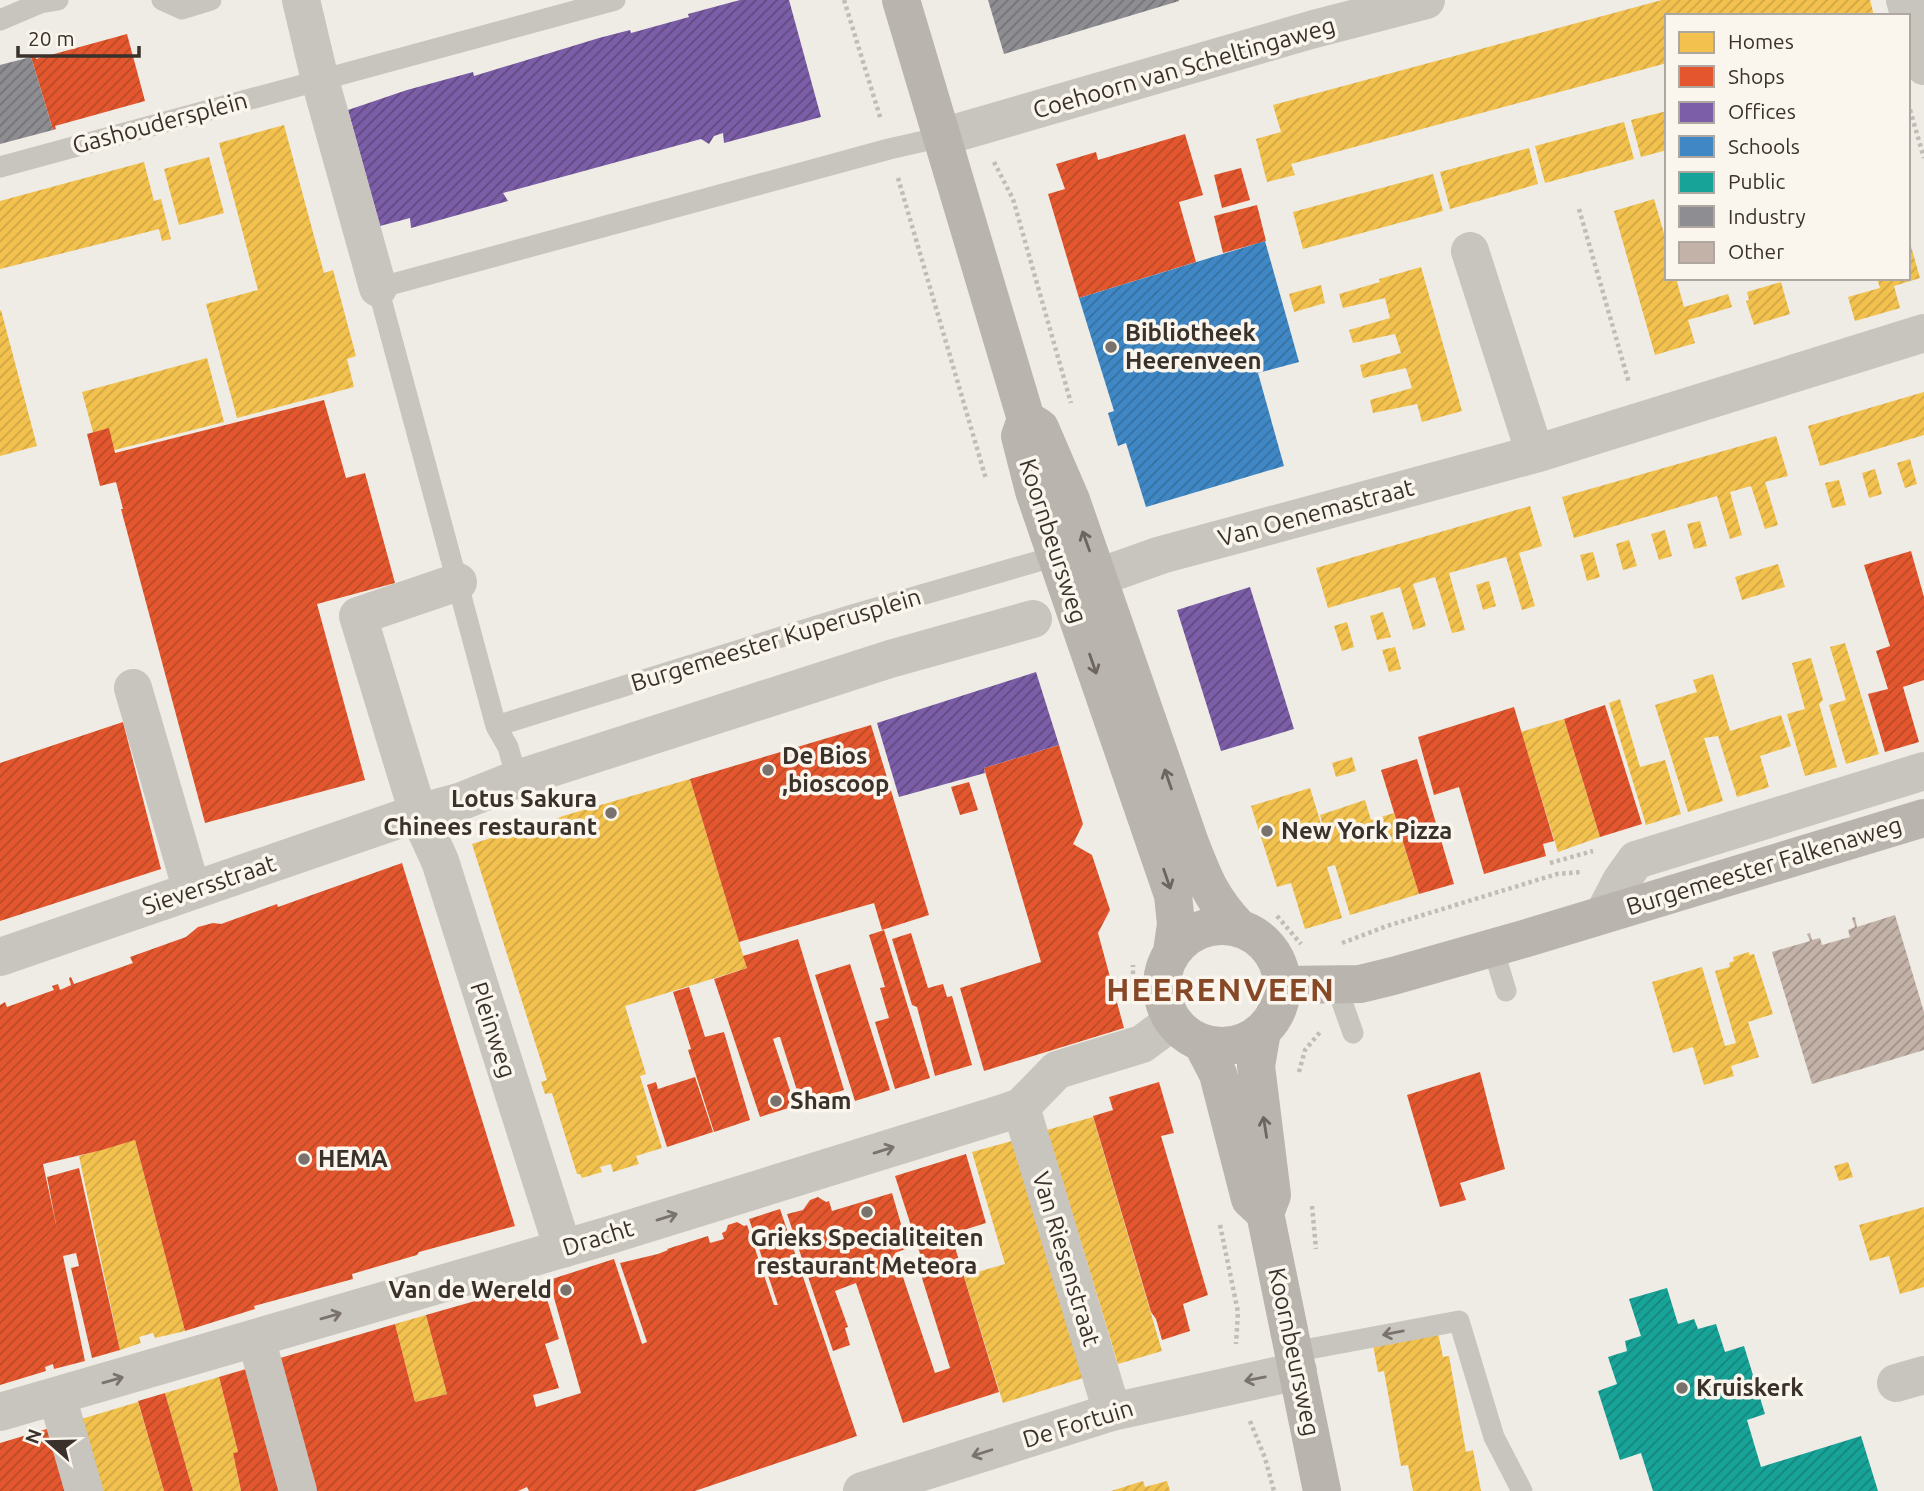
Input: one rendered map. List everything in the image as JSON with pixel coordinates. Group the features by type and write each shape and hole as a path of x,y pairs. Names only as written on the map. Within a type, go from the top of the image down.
{"main road":[{"path":"901,0 1026,419"},
{"name":"Koornbeursweg","path":"1171,953 1175,909 1170,884 1034,491 1020,436 1026,419 1040,428 1065,482 1209,892 1238,927"},
{"name":"Burgemeester Falkenaweg","path":"1283,985 1336,985 1375,980 1493,948 1924,818"},
{"path":"1213,926 1238,927 1256,935 1270,949 1280,966 1282,996 1275,1015 1254,1038 1234,1045 1213,1046 1167,1037 1167,1010 1162,987 1163,975 1171,953 1190,935 1201,929 1213,926"},
{"name":"Koornbeursweg","path":"1262,1031 1256,1066 1272,1195 1265,1213"},
{"name":"Koornbeursweg","path":"1167,1037 1218,1074 1250,1199 1265,1213 1306,1356 1322,1491"}],"street":[{"path":"301,0 320,80 378,288"},
{"name":"Coehoorn van Scheltingaweg","path":"942,138 1314,29 1426,0"},
{"path":"1910,17 1924,66"},
{"path":"1470,250 1535,454"},
{"name":"Van Oenemastraat","path":"1099,577 1161,555 1535,454 1924,333"},
{"path":"458,582 358,616 418,813 463,801 517,779 890,659 1033,618"},
{"path":"133,688 192,891"},
{"name":"Burgemeester Falkenaweg","path":"1604,914 1621,881 1636,860 1924,771"},
{"name":"Sieversstraat","path":"0,957 418,813"},
{"name":"Pleinweg","path":"418,813 440,862 563,1249"},
{"name":"Dracht","path":"0,1412 563,1249 1021,1107 1057,1070 1167,1037"},
{"name":"Van Riesenstraat","path":"1021,1107 1112,1412"},
{"path":"256,1338 298,1491"},
{"name":"De Fortuin","path":"862,1491 1112,1412 1239,1382 1306,1356"},
{"path":"57,1396 84,1491"}],"lane":[{"path":"0,20 40,3 58,0"},
{"path":"162,0 182,9 211,0"},
{"path":"320,80 615,0"},
{"name":"Gashoudersplein","path":"0,167 320,80"},
{"path":"517,779 508,747 496,726 378,288 889,149 942,138"},
{"name":"Burgemeester Kuperusplein","path":"496,726 852,615 1056,556"},
{"path":"1493,948 1506,991"},
{"path":"1336,985 1353,1034"},
{"path":"1306,1356 1459,1321 1494,1437 1522,1491"}],"path":[{"path":"845,0 989,488"},
{"path":"1910,110 1924,158"},
{"path":"983,126 995,163 1013,199 1073,411"},
{"path":"1578,209 1629,385"},
{"path":"1334,947 1387,926 1557,874 1592,873"},
{"path":"1134,959 1132,983 1136,1016 1167,1037"},
{"path":"1217,1214 1238,1312 1236,1353 1239,1382 1245,1411 1265,1458 1274,1491"}],"building: Homes":[{"path":"1662,0 1870,0 1874,14 1665,14 1665,64 1291,164 1295,175 1267,182 1256,139 1281,132 1273,105"},
{"path":"1665,112 1665,151 1641,157 1631,120"},
{"path":"1624,122 1634,159 1545,183 1535,146"},
{"path":"284,125 324,273 333,270 356,356 347,359 354,387 237,418 206,304 258,290 219,143"},
{"path":"1529,148 1538,184 1450,209 1440,172"},
{"path":"209,157 224,213 179,225 164,169"},
{"path":"144,162 154,201 161,199 171,239 162,241 159,229 0,269 0,201"},
{"path":"1433,174 1443,211 1303,249 1293,212"},
{"path":"1654,199 1665,237 1665,280 1677,280 1684,307 1728,294 1732,307 1688,320 1695,343 1655,355 1614,211"},
{"path":"1910,243 1920,278 1894,286 1900,308 1855,321 1848,297 1880,288 1878,280 1910,280"},
{"path":"1421,267 1462,411 1422,422 1417,404 1373,413 1370,400 1412,388 1406,368 1363,378 1360,365 1401,353 1395,334 1353,343 1349,330 1390,318 1385,298 1343,308 1339,294"},
{"path":"1781,282 1790,314 1754,325 1746,301 1749,300 1747,292"},
{"path":"1321,285 1325,303 1294,312 1289,294"},
{"path":"0,311 37,446 0,456"},
{"path":"207,358 224,422 99,454 82,392"},
{"path":"1924,392 1924,435 1820,466 1808,426"},
{"path":"1776,436 1788,476 1765,482 1778,525 1765,529 1751,486 1730,492 1742,535 1730,539 1717,496 1574,538 1562,497"},
{"path":"1910,459 1917,484 1905,488 1897,463"},
{"path":"1875,469 1882,494 1869,498 1862,473"},
{"path":"1839,480 1846,505 1832,508 1825,483"},
{"path":"1530,506 1542,546 1519,553 1535,606 1522,610 1506,557 1449,573 1465,630 1452,633 1435,577 1413,584 1426,626 1413,630 1400,587 1328,608 1316,568"},
{"path":"1700,521 1707,546 1694,549 1687,524"},
{"path":"1665,530 1672,556 1659,560 1651,534"},
{"path":"1629,540 1637,566 1623,570 1616,544"},
{"path":"1593,552 1600,577 1587,581 1580,555"},
{"path":"1778,564 1785,587 1742,600 1735,577"},
{"path":"1489,581 1496,606 1483,610 1476,585"},
{"path":"1383,612 1391,637 1377,640 1370,616"},
{"path":"1347,622 1354,647 1342,651 1334,626"},
{"path":"1845,643 1879,754 1846,764 1829,705 1846,700 1830,647"},
{"path":"1395,647 1401,669 1389,672 1382,650"},
{"path":"1811,658 1823,700 1819,704 1837,767 1805,776 1787,714 1805,709 1792,663"},
{"path":"1713,674 1730,731 1781,715 1791,746 1760,756 1769,787 1737,797 1718,736 1704,738 1723,801 1688,812 1655,705 1697,692 1693,680"},
{"path":"1620,699 1640,767 1665,760 1681,814 1646,825 1609,703"},
{"path":"1564,719 1600,837 1558,852 1521,732"},
{"path":"1352,757 1356,771 1336,777 1332,763"},
{"path":"690,779 747,968 625,1006 646,1074 640,1076 662,1148 636,1156 639,1164 613,1172 611,1164 600,1167 602,1172 582,1178 577,1174 552,1093 545,1094 541,1082 547,1080 472,844"},
{"path":"1310,788 1330,853 1320,815 1365,800 1371,820 1394,813 1419,894 1350,915 1335,865 1327,867 1342,918 1305,929 1291,883 1277,887 1251,806"},
{"path":"1749,952 1749,955 1754,954 1773,1014 1748,1022 1759,1057 1731,1066 1734,1076 1704,1085 1693,1047 1673,1053 1652,982 1702,967 1725,1046 1736,1043 1715,971 1730,967 1729,963 1734,961 1733,957"},
{"path":"1093,1117 1162,1351 1118,1364 1047,1130"},
{"path":"135,1140 185,1331 155,1338 153,1333 139,1337 141,1343 120,1350 79,1156"},
{"path":"1012,1141 1083,1378 1003,1403 964,1276 1005,1264 972,1152"},
{"path":"1848,1162 1853,1177 1839,1181 1834,1166"},
{"path":"1924,1207 1924,1287 1900,1294 1889,1256 1870,1261 1859,1225"},
{"path":"426,1315 447,1394 415,1402 395,1324"},
{"path":"1438,1333 1443,1357 1449,1356 1466,1452 1473,1450 1481,1491 1413,1491 1408,1465 1401,1466 1384,1371 1378,1372 1373,1345"},
{"path":"219,1377 238,1452 233,1453 241,1491 193,1491 165,1393"},
{"path":"138,1402 164,1491 89,1491 68,1423"},
{"path":"1143,1481 1145,1487 1167,1481 1170,1491 1111,1491"}],"building: Shops":[{"path":"127,34 145,101 55,126 56,129 53,130 31,57 35,56 36,59"},
{"path":"1185,134 1203,195 1179,202 1196,262 1079,298 1048,194 1065,189 1056,164 1096,152 1098,160"},
{"path":"1241,168 1250,200 1222,208 1214,175"},
{"path":"1257,205 1266,241 1223,253 1214,216"},
{"path":"324,400 346,478 365,473 395,583 317,604 365,780 205,823 116,482 100,486 87,434 109,428 115,453"},
{"path":"1911,551 1924,597 1924,680 1903,687 1919,742 1885,752 1868,694 1888,689 1876,651 1890,646 1864,565"},
{"path":"1605,705 1642,824 1600,837 1564,719"},
{"path":"1514,707 1554,841 1543,844 1546,856 1484,874 1459,787 1434,795 1418,737"},
{"path":"123,722 161,869 0,921 0,763"},
{"path":"871,725 929,915 882,930 874,903 739,942 690,779"},
{"path":"1059,745 1083,824 1073,844 1092,855 1110,910 1098,933 1124,1028 984,1071 960,988 1041,962 984,768"},
{"path":"1417,759 1454,884 1419,894 1381,770"},
{"path":"969,782 978,810 960,815 951,787"},
{"path":"402,863 515,1226 419,1252 417,1255 352,1274 353,1279 254,1306 255,1309 185,1331 135,1140 43,1164 57,1229 47,1177 79,1168 120,1350 92,1358 71,1268 79,1266 76,1253 63,1256 85,1361 54,1369 53,1364 45,1367 46,1371 0,1385 0,1005 5,1002 7,1007 54,990 52,986 58,984 60,990 71,985 71,977 74,984 133,963 130,957 186,937 198,927 221,924 277,904 278,907"},
{"path":"884,930 930,1078 895,1089 875,1022 889,1018 880,988 885,987 869,935"},
{"path":"911,933 928,988 943,984 947,997 952,996 972,1065 935,1076 917,1007 912,1005 892,939"},
{"path":"798,939 844,1090 801,1103 778,1037 773,1039 795,1106 760,1117 714,979 747,968 743,956"},
{"path":"850,964 890,1090 855,1101 815,975"},
{"path":"689,987 705,1037 724,1032 750,1120 714,1132 673,992"},
{"path":"1480,1072 1505,1169 1460,1183 1466,1200 1440,1207 1407,1095"},
{"path":"695,1077 713,1132 667,1147 647,1085 656,1082 658,1089"},
{"path":"1159,1082 1174,1133 1161,1136 1208,1295 1183,1304 1190,1331 1162,1340 1151,1312 1093,1116 1113,1110 1109,1097"},
{"path":"966,1154 986,1223 951,1234 999,1392 903,1423 856,1283 835,1291 848,1327 845,1328 850,1345 833,1351 787,1214 803,1210 810,1200 818,1197 829,1201 832,1211 892,1193 908,1248 895,1253 935,1373 950,1368 917,1262 922,1260 895,1176"},
{"path":"780,1209 857,1436 695,1491 529,1491 527,1487 518,1491 309,1491 270,1361 395,1324 415,1402 447,1394 426,1315 542,1282 559,1339 545,1344 559,1388 533,1395 536,1407 581,1393 549,1280 614,1259 642,1344 647,1342 620,1263 658,1254 708,1236 710,1243 724,1239 722,1233 728,1225 737,1222 747,1225 774,1305 778,1305 749,1219"},
{"path":"256,1366 290,1491 241,1491 233,1453 238,1452 219,1377"},
{"path":"165,1393 193,1491 164,1491 138,1401"},
{"path":"60,1425 79,1491 0,1491 0,1443"}],"building: Offices":[{"path":"740,0 789,0 821,117 724,143 723,133 714,136 709,144 701,139 503,193 508,201 411,228 410,218 380,226 348,110 407,90 473,72 474,76 599,38 630,30 631,33 689,17 688,14"},
{"path":"1250,587 1294,729 1221,751 1177,610"},
{"path":"1036,672 1059,745 984,768 985,773 899,797 877,723"}],"building: Schools":[{"path":"1265,241 1299,362 1258,373 1284,466 1146,507 1126,443 1118,446 1108,413 1114,411 1079,298"}],"building: Public":[{"name":"Kruiskerk","path":"1667,1288 1678,1324 1694,1319 1698,1329 1716,1324 1725,1352 1744,1346 1765,1414 1747,1420 1761,1467 1861,1436 1878,1491 1653,1491 1641,1453 1620,1460 1598,1391 1617,1384 1608,1357 1627,1351 1625,1341 1641,1336 1629,1299"}],"building: Industry":[{"path":"988,0 1179,0 1179,1 1004,54"},
{"path":"31,57 53,130 0,144 0,65"}],"building: Other":[{"path":"1895,915 1924,1012 1924,1050 1812,1084 1772,952 1810,941 1807,934 1810,933 1812,940 1820,938 1822,945 1850,937 1848,930 1855,927 1852,918 1855,917 1857,927"}],"place":[{"name":"Bibliotheek Heerenveen","path":"1111,347"},
{"name":"De Bios ,bioscoop","path":"768,770"},
{"name":"Lotus Sakura Chinees restaurant","path":"611,813"},
{"name":"New York Pizza","path":"1267,831"},
{"name":"Sham","path":"776,1101"},
{"name":"HEMA","path":"304,1159"},
{"name":"Grieks Specialiteiten restaurant Meteora","path":"867,1212"},
{"name":"Van de Wereld","path":"566,1290"},
{"name":"Kruiskerk","path":"1682,1388"}],"district":[{"name":"HEERENVEEN","path":"1221,990"}]}
